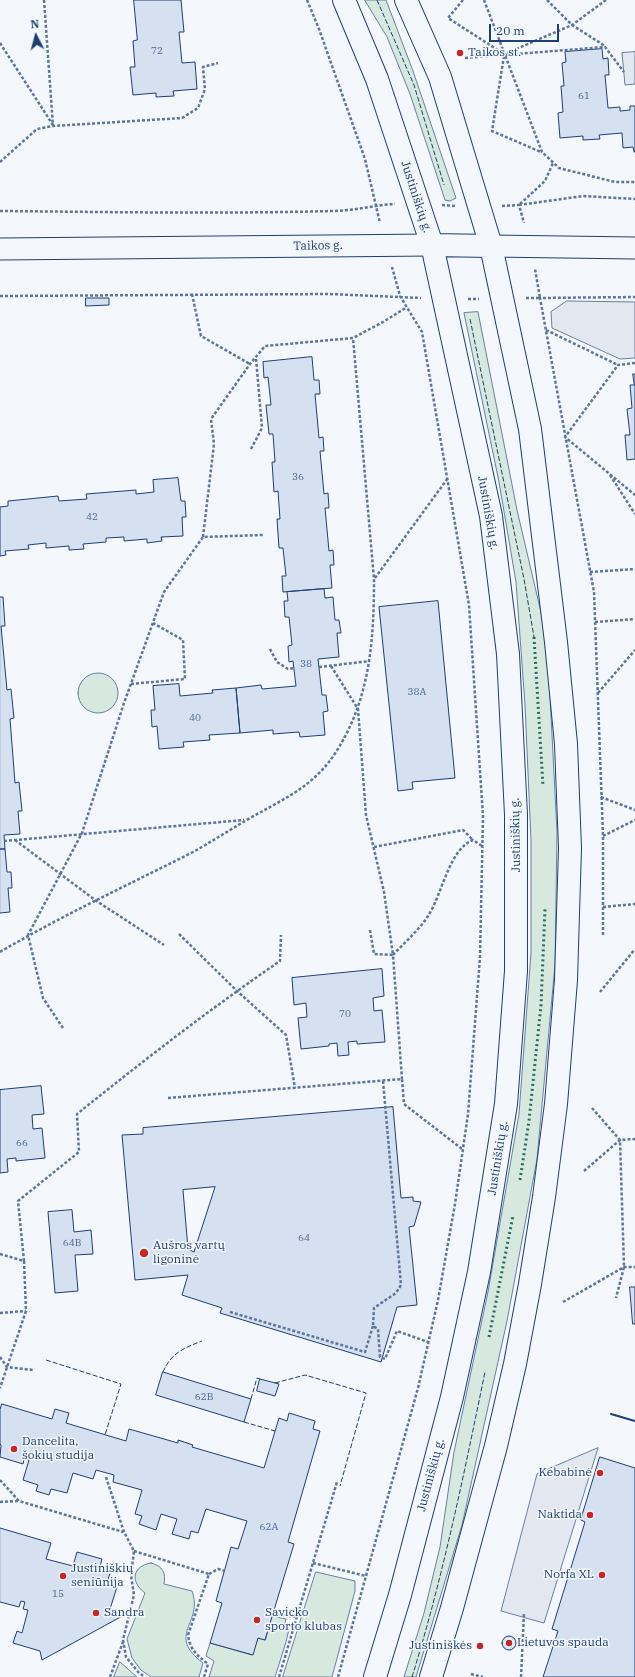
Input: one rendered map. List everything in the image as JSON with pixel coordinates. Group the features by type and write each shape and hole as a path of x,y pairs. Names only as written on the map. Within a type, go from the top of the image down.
{"main road":[{"name":"Justiniškių g.","path":"344,0 377,79 432,245 491,516 508,654 516,815 516,971 506,1104 479,1272 452,1397 402,1588 375,1677"},
{"path":"406,0 440,77 491,246 530,429 556,642 566,744 570,848 566,980 556,1104 544,1197 516,1364 465,1562 431,1677"},
{"name":"Taikos g.","path":"432,245 491,246"}],"street":[{"name":"Taikos g.","path":"0,250 432,245"},
{"name":"Taikos g.","path":"491,246 635,248"}],"path":[{"path":"44,0 54,126"},
{"path":"306,0 319,29 365,159 400,296 422,332 469,605 483,816 480,957 468,1114 455,1204 439,1293 418,1388 338,1677"},
{"path":"463,0 448,18 504,54"},
{"path":"484,0 542,152"},
{"path":"547,0 572,25 605,47 624,72"},
{"path":"504,54 572,25 606,0"},
{"path":"0,43 54,126"},
{"path":"465,58 605,47"},
{"path":"504,54 492,131 542,152 559,168 615,182 635,182"},
{"path":"0,162 37,129 54,126 182,118 198,108 204,89 203,67 218,63"},
{"path":"553,162 545,181 519,205 583,196 635,199"},
{"path":"192,294 201,336 250,364"},
{"path":"603,935 603,836 594,592 540,298 635,297"},
{"path":"63,1028 43,998 28,935 82,833 131,684 164,592 203,537 214,444 211,419 250,364 265,346 353,338 407,307"},
{"path":"546,330 618,365 635,363"},
{"path":"0,952 28,935 95,900 195,851 247,820 281,803 313,780 334,755 358,709 370,661 374,578 353,338"},
{"path":"251,449 262,428 256,358"},
{"path":"565,437 618,365"},
{"path":"565,437 635,495"},
{"path":"609,473 635,514"},
{"path":"374,578 448,478"},
{"path":"203,537 263,535"},
{"path":"590,572 635,569"},
{"path":"595,622 635,619"},
{"path":"131,684 185,679 183,640 153,623"},
{"path":"270,649 277,662 288,669 294,668"},
{"path":"598,693 635,650"},
{"path":"319,667 370,661"},
{"path":"331,666 358,709 366,815 384,892 393,955 404,1104 463,1150"},
{"path":"601,797 635,810"},
{"path":"4,841 82,833 247,820"},
{"path":"603,836 635,820"},
{"path":"374,847 463,830 482,846"},
{"path":"14,840 95,900 164,945"},
{"path":"393,955 428,916 455,858 466,843 474,840"},
{"path":"603,907 635,904"},
{"path":"370,930 374,954 393,955"},
{"path":"179,934 286,1035 295,1088"},
{"path":"0,1388 26,1311 24,1261 18,1201 79,1152 77,1114 129,1072 237,990 280,961 281,935"},
{"path":"600,992 635,949"},
{"path":"168,1098 402,1079"},
{"path":"230,1312 365,1352 373,1326 374,1308 396,1293 401,1285 383,1081"},
{"path":"592,1108 620,1140 624,1268 616,1298"},
{"path":"584,1171 620,1140 635,1139"},
{"path":"0,1254 24,1261"},
{"path":"564,1302 624,1268 635,1267"},
{"path":"0,1313 26,1311"},
{"path":"373,1326 378,1329 380,1357 385,1359 397,1331 428,1342"},
{"path":"0,1357 7,1367 33,1370"},
{"path":"106,1477 124,1532 134,1551 131,1575 134,1595 123,1640 110,1677"},
{"path":"0,1480 19,1501"},
{"path":"279,1677 337,1482"},
{"path":"0,1502 19,1501 124,1532"},
{"path":"134,1551 209,1574"},
{"path":"313,1563 366,1576"},
{"path":"204,1677 208,1664 195,1653 189,1644 188,1635 209,1574 218,1569 225,1571"},
{"path":"521,1677 524,1613"},
{"path":"273,1614 297,1617"},
{"path":"123,1640 126,1657 139,1673 145,1677"},
{"path":"471,1674 483,1677"}],"shaded area":[{"path":"365,0 386,0 413,71 456,198 450,201 445,200 410,94 387,37"},
{"path":"635,52 635,84 625,85 622,53"},
{"path":"567,301 635,302 635,358 620,359 552,328 551,312"},
{"path":"478,312 517,510 547,638 557,832 555,965 537,1159 507,1321 462,1525 416,1677 404,1677 424,1613 440,1547 454,1452 488,1292 519,1114 531,953 531,840 525,705 516,582 499,482 464,313"},
{"path":"98,673 112,679 118,693 112,707 98,713 84,707 78,693 84,679"},
{"path":"598,1448 544,1623 501,1611 537,1474"},
{"path":"151,1563 163,1570 164,1584 192,1591 194,1602 193,1612 186,1636 187,1644 192,1653 203,1663 199,1677 151,1677 141,1670 132,1658 127,1639 145,1593 137,1584 135,1575 140,1567"},
{"path":"316,1572 355,1581 355,1591 332,1677 283,1677"},
{"path":"272,1616 286,1619 284,1628 289,1629 275,1677 209,1677 214,1661 206,1656 210,1643 252,1655 258,1638 265,1640"},
{"path":"120,1662 137,1677 114,1677"}],"building":[{"path":"134,0 181,0 184,32 179,32 182,63 195,62 197,89 173,91 174,96 156,97 156,93 133,95 130,67 135,67 133,41 137,40"},
{"path":"602,49 603,59 608,58 609,75 605,75 608,108 620,107 620,111 630,110 630,106 635,106 635,152 633,147 623,148 622,133 599,135 600,139 583,140 583,136 560,138 558,113 563,112 561,86 564,86 562,63 566,62 565,52"},
{"path":"86,298 109,298 109,305 86,306"},
{"path":"312,357 314,380 319,380 320,394 315,394 319,438 323,437 324,451 320,451 324,494 328,493 329,508 325,508 329,551 333,550 334,565 330,565 332,588 283,592 282,576 286,576 283,548 279,548 277,519 280,519 278,491 274,492 272,462 275,462 273,434 269,434 266,405 271,405 268,377 264,378 263,362"},
{"path":"633,374 635,374 635,459 627,460 625,435 630,435 627,409 632,408 630,385 634,385"},
{"path":"178,478 181,501 185,501 186,517 182,517 183,536 161,537 162,541 147,543 147,539 124,541 124,537 106,538 106,542 83,544 84,549 69,550 69,546 46,548 46,543 28,545 29,549 5,551 6,555 0,556 0,507 8,506 8,501 58,496 59,501 87,499 86,494 136,490 136,494 154,492 153,480"},
{"path":"324,589 325,598 333,597 335,620 339,620 341,633 337,633 339,657 318,659 322,695 326,695 328,711 323,712 325,735 300,737 299,732 273,734 273,730 240,733 236,688 261,685 262,689 296,686 293,661 289,662 288,646 292,645 289,617 285,617 284,601 288,601 287,592"},
{"path":"0,597 3,597 5,626 1,626 7,690 11,689 14,718 10,719 15,783 19,782 22,811 18,811 20,834 4,835 5,849 0,849"},
{"path":"438,601 455,778 412,782 413,789 398,791 379,607"},
{"path":"179,684 180,696 213,693 212,690 236,688 240,733 209,735 210,740 183,742 184,747 159,749 157,726 152,727 151,710 155,710 153,686"},
{"path":"0,849 5,849 7,872 11,872 12,888 8,888 10,912 0,913"},
{"path":"382,969 384,996 373,998 374,1011 382,1010 385,1042 357,1044 357,1041 348,1042 349,1055 338,1056 337,1043 329,1044 329,1046 301,1049 298,1018 307,1017 306,1003 294,1005 292,978"},
{"path":"41,1086 44,1114 32,1115 33,1129 42,1128 45,1158 16,1161 16,1158 7,1159 8,1172 0,1173 0,1090"},
{"path":"393,1107 401,1198 413,1197 413,1201 421,1202 414,1226 409,1227 417,1305 397,1307 381,1362 220,1313 222,1308 182,1295 188,1275 135,1280 122,1135 143,1134 143,1128","holes":["215,1187 194,1252 188,1249 183,1190"]},
{"path":"72,1210 74,1232 91,1230 93,1254 75,1255 78,1291 55,1293 48,1212"},
{"path":"630,1287 635,1287 635,1324 633,1324"},
{"path":"163,1372 251,1399 244,1422 156,1395"},
{"path":"260,1379 279,1384 275,1396 257,1391"},
{"path":"2,1404 52,1419 55,1409 69,1413 66,1423 126,1441 129,1429 178,1443 178,1440 193,1445 192,1447 264,1468 279,1418 287,1421 289,1413 315,1421 313,1429 320,1431 288,1542 294,1544 265,1640 258,1638 253,1655 210,1643 222,1603 216,1601 231,1547 238,1549 247,1521 206,1509 198,1533 191,1531 189,1539 172,1534 177,1519 161,1514 156,1530 139,1524 142,1516 135,1514 142,1490 113,1482 114,1475 96,1470 93,1479 73,1473 67,1493 51,1489 49,1495 36,1491 38,1485 23,1480 29,1460 24,1459 23,1464 0,1457 0,1410"},
{"name":"Norfa XL","path":"600,1457 635,1468 635,1677 543,1677 558,1631 552,1629 585,1522 581,1520"},
{"path":"0,1528 51,1543 46,1559 73,1566 77,1552 102,1559 99,1570 110,1573 107,1583 117,1587 110,1609 126,1614 42,1660 40,1651 13,1643 17,1631 22,1633 28,1610 23,1609 25,1602 21,1601 19,1607 0,1602"},
{"name":"Lietuvos spauda","path":"509,1636 514,1638 516,1643 514,1648 509,1650 504,1648 502,1643 504,1638"}],"hedge":[{"path":"534,637 543,786"},
{"path":"520,1180 529,1121 541,1005 545,909"},
{"path":"489,1337 513,1216"}],"fence":[{"path":"377,0 414,85 444,185"},
{"path":"470,319 524,579 534,637"},
{"path":"163,1372 170,1360 179,1352 202,1341"},
{"path":"46,1360 121,1384 105,1435"},
{"path":"412,1677 434,1602 461,1487 485,1372"},
{"path":"275,1383 305,1375 366,1393 340,1486"},
{"path":"251,1399 257,1378 260,1379"},
{"path":"244,1422 275,1431"}],"wall":[{"path":"611,1414 635,1421"}],"place":[{"name":"Taikos st.","path":"460,53"},
{"name":"Aušros vartų ligoninė","path":"144,1253"},
{"name":"Dancelita, šokių studija","path":"14,1449"},
{"name":"Kebabinė","path":"600,1473"},
{"name":"Naktida","path":"590,1515"},
{"name":"Norfa XL","path":"602,1575"},
{"name":"Justiniškių seniūnija","path":"63,1576"},
{"name":"Sandra","path":"96,1613"},
{"name":"Savicko sporto klubas","path":"257,1620"},
{"name":"Lietuvos spauda","path":"509,1643"},
{"name":"Justiniškės","path":"480,1646"}]}
